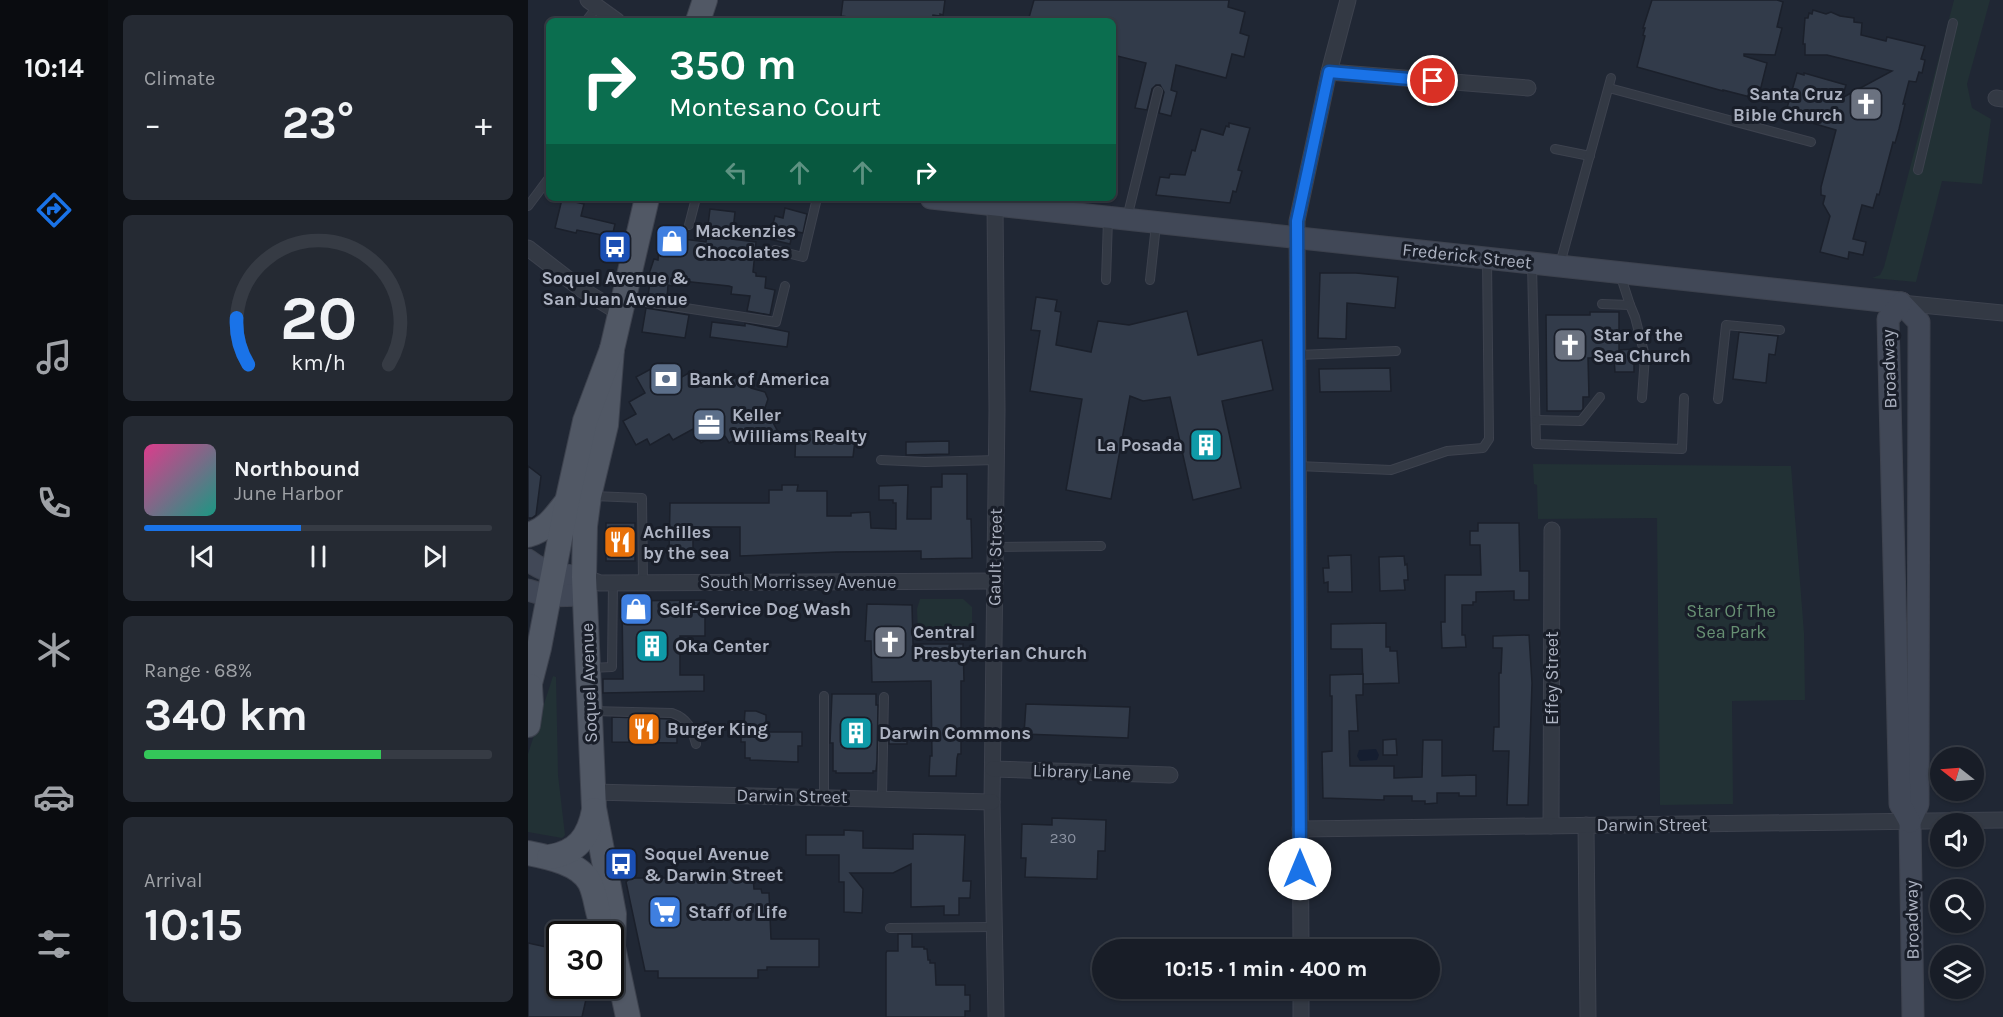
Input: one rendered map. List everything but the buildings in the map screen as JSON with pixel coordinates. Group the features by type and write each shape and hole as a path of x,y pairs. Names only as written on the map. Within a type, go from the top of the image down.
{"main road":[{"path":"701,18 705,0"},
{"name":"Soquel Avenue","path":"528,724 531,704 529,688 539,648 543,587 578,499 585,421 612,349 646,201"},
{"name":"Frederick Street","path":"958,201 1901,303"},
{"name":"Broadway","path":"1911,822 1900,804 1888,319 1901,303 1919,322 1918,804 1911,822 1913,1017"},
{"path":"528,535 540,531 578,499"},
{"name":"Soquel Avenue","path":"578,499 596,584 588,668 594,800 614,914 613,921"},
{"path":"528,560 538,568 543,587 596,584"},
{"path":"528,616 539,648"},
{"path":"539,855 569,852 577,847 589,829 594,800"},
{"path":"539,855 576,869 588,879 594,892 601,921"},
{"name":"Soquel Avenue","path":"624,999 628,1017"}],"street":[{"path":"1301,939 1298,213 1329,72 1348,0"},
{"path":"592,3 613,18"},
{"path":"1329,72 1528,88"},
{"name":"Gault Street","path":"995,205 996,460 992,802 996,1017"},
{"path":"528,248 581,289 621,306"},
{"name":"Frederick Street","path":"1901,303 2003,313"},
{"name":"Effey Street","path":"1551,826 1552,530"},
{"name":"South Morrissey Avenue","path":"596,584 995,581"},
{"name":"Library Lane","path":"993,769 1170,775"},
{"name":"Darwin Street","path":"594,800 824,797 992,802"},
{"name":"Darwin Street","path":"1300,829 2003,820"},
{"path":"1586,825 1588,1017"},
{"path":"1301,999 1301,1017"}],"lane":[{"path":"587,18 592,3"},
{"path":"1918,170 1953,23"},
{"path":"1560,266 1611,78"},
{"path":"1609,88 1811,141"},
{"path":"1106,280 1117,218 1158,91"},
{"path":"1555,149 1590,156"},
{"path":"528,206 546,182"},
{"path":"689,225 695,201"},
{"path":"775,250 803,257 817,201"},
{"path":"1150,280 1156,222"},
{"path":"1298,466 1391,470 1447,451 1483,448 1489,439 1487,258"},
{"path":"1532,263 1536,444 1682,449 1684,398"},
{"path":"1620,272 1645,356 1642,398"},
{"path":"621,306 776,322 785,286"},
{"path":"1602,304 1630,305"},
{"path":"1718,399 1726,325 1780,330"},
{"path":"1298,356 1396,351"},
{"path":"1536,420 1581,421 1600,397"},
{"path":"881,460 925,462 996,460"},
{"path":"578,499 642,498 643,582"},
{"path":"995,547 1101,546"},
{"path":"824,696 824,797"},
{"path":"882,798 884,697"},
{"path":"590,711 672,713 683,717 693,733 696,744"},
{"path":"890,928 994,927"}],"green space":[{"path":"1954,0 1990,0 1967,84 1972,108 1991,119 1982,184 1942,181 1916,282 1872,278 1880,275 1884,267"},
{"name":"Star Of The Sea Park","path":"1533,464 1791,466 1804,633 1805,700 1732,701 1733,804 1660,805 1657,518 1538,519 1537,485 1534,484"},
{"path":"920,599 963,599 972,607 972,633 918,632 917,609"},
{"path":"553,676 556,677 558,775 565,835 562,838 528,832 528,754"}],"water":[{"path":"1376,749 1379,755 1377,760 1360,761 1357,756 1359,750"}],"place":[{"name":"Santa Cruz Bible Church","path":"1866,104"},
{"name":"Mackenzies Chocolates","path":"672,241"},
{"name":"Soquel Avenue & San Juan Avenue","path":"615,247"},
{"name":"Star of the Sea Church","path":"1570,345"},
{"name":"Bank of America","path":"666,379"},
{"name":"Keller Williams Realty","path":"709,425"},
{"name":"La Posada","path":"1206,445"},
{"name":"Achilles by the sea","path":"620,542"},
{"name":"Self-Service Dog Wash","path":"636,609"},
{"name":"Central Presbyterian Church","path":"890,642"},
{"name":"Oka Center","path":"652,646"},
{"name":"Burger King","path":"644,729"},
{"name":"Darwin Commons","path":"856,733"},
{"name":"Soquel Avenue & Darwin Street","path":"621,864"},
{"name":"Staff of Life","path":"665,912"}],"route":[{"path":"1300,869 1298,213 1329,72 1433,81"}]}
